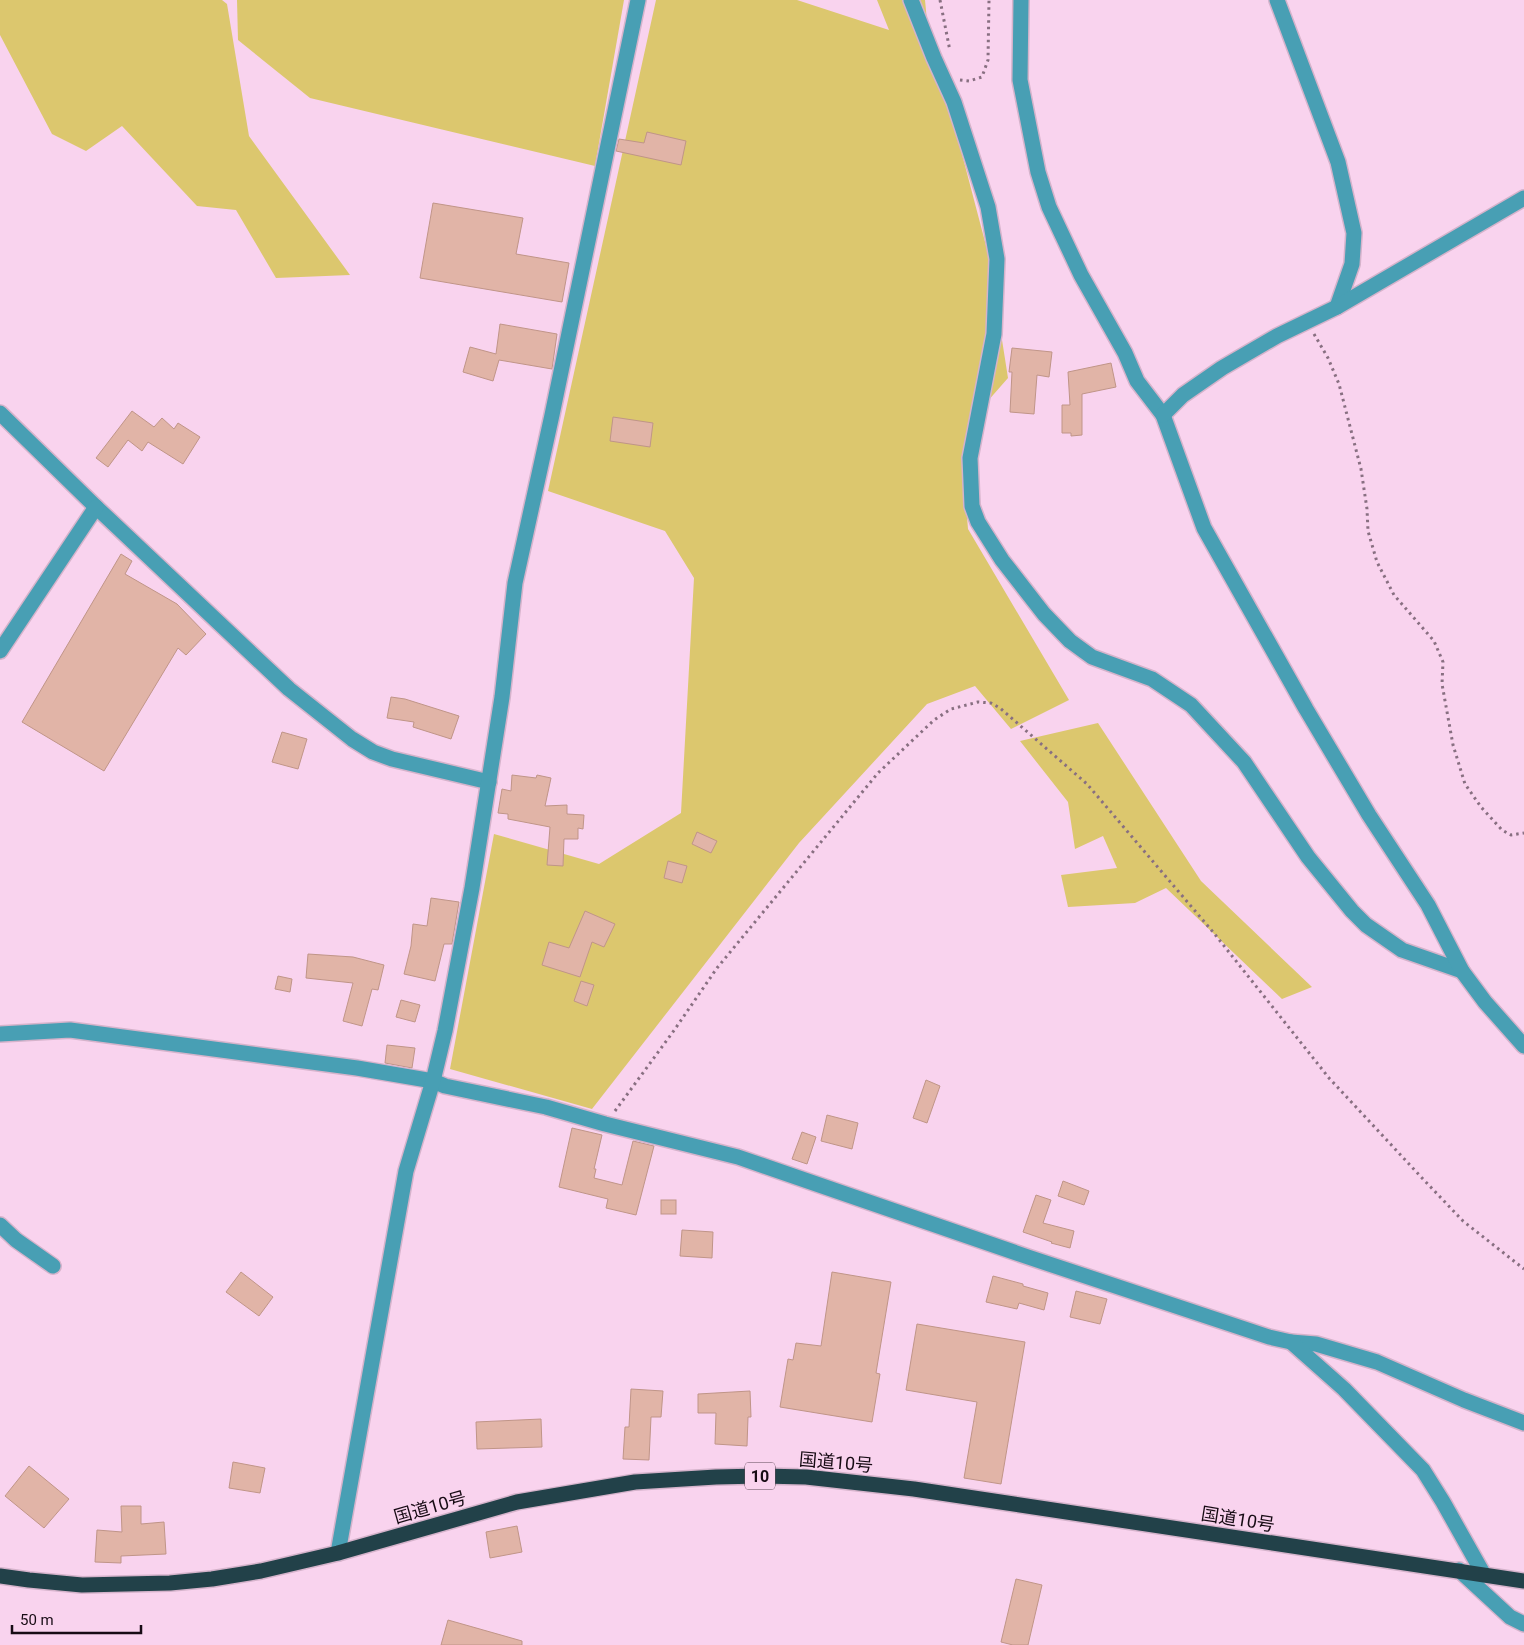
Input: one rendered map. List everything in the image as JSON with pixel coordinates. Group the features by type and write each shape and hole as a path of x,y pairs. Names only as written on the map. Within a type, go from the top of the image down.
{"highway":[{"name":"国道10号","path":"0,1576 82,1585 170,1583 212,1579 261,1571 338,1553 517,1502 557,1494 635,1482 769,1476 806,1477 914,1489 1524,1581"}],"street":[{"path":"338,1553 406,1170 433,1081 445,1031 472,888 502,697 516,583 638,0"},
{"path":"911,0 954,102 988,207 998,258 994,334 970,458 972,506 978,522 1002,560 1044,614 1070,641 1092,658 1152,679 1192,705 1244,762 1308,857 1352,912 1366,925 1402,950 1462,971"},
{"path":"1021,0 1020,80 1038,172 1049,207 1081,275 1125,353 1137,381 1163,415 1204,528 1306,709 1369,815 1428,905 1462,971 1485,1002 1524,1046"},
{"path":"1277,0 1338,162 1354,233 1352,264 1338,307"},
{"path":"1163,415 1183,395 1222,368 1277,336 1338,307 1524,198"},
{"path":"0,413 96,507 289,689 352,738 373,752 392,759 489,782"},
{"path":"0,650 96,507"},
{"path":"0,1034 70,1030 357,1068 433,1081 445,1086 546,1107 605,1124 738,1157 1269,1338 1316,1344 1377,1362 1464,1400 1524,1423"},
{"path":"0,1225 16,1240 53,1266"},
{"path":"1291,1342 1344,1388 1423,1470 1484,1575"},
{"path":"1459,1570 1510,1617 1524,1624"}],"path":[{"path":"940,0 950,52"},
{"path":"957,75 960,80 969,81 982,77 988,60 989,0"},
{"path":"1314,318 1314,335 1328,358 1339,384 1361,469 1368,531 1377,562 1394,595 1434,641 1443,662 1442,684 1453,745 1465,784 1481,807 1502,830 1511,835 1524,833"},
{"path":"605,1124 717,968 878,773 934,720 951,709 978,702 990,703 1000,708 1087,784 1213,932 1329,1078 1463,1221 1524,1269"}],"shaded area":[{"path":"0,0 222,0 227,4 249,136 350,275 276,278 236,210 197,206 122,126 86,151 52,134 0,35"},
{"path":"237,0 624,0 595,166 310,98 238,40"},
{"path":"656,0 797,0 889,30 877,0 925,0 927,21 989,257 1008,378 972,419 963,468 968,529 1069,700 1011,729 975,686 927,704 799,843 592,1109 450,1069 494,834 599,864 681,813 694,578 665,531 548,491"},
{"path":"1098,723 1201,881 1312,987 1282,999 1166,888 1135,903 1068,907 1061,875 1117,868 1103,836 1075,849 1068,802 1020,741"}],"building":[{"path":"647,132 686,141 681,165 616,151 619,139 644,143"},
{"path":"433,203 523,218 516,254 569,263 562,302 420,278"},
{"path":"500,324 557,334 552,369 499,360 493,381 463,372 470,347 496,354"},
{"path":"1012,348 1052,352 1049,377 1037,375 1034,414 1010,412 1012,372 1009,372"},
{"path":"1111,363 1116,387 1082,394 1082,435 1071,436 1071,433 1062,433 1062,405 1070,405 1068,372"},
{"path":"132,411 154,427 162,418 174,429 178,423 200,437 183,464 148,442 142,451 128,440 108,467 96,458"},
{"path":"613,417 653,423 650,447 610,441"},
{"path":"121,554 132,561 125,574 177,604 206,634 186,655 178,648 104,771 22,722"},
{"path":"391,697 405,699 459,716 451,739 413,727 414,722 387,718"},
{"path":"282,732 307,739 298,769 272,762"},
{"path":"512,775 536,778 537,775 551,778 545,806 567,805 567,814 584,815 583,829 578,828 578,839 564,839 563,866 547,865 550,827 508,819 508,814 498,813 502,789 511,791"},
{"path":"697,832 717,841 711,853 692,844"},
{"path":"668,861 687,866 682,883 664,878"},
{"path":"431,898 459,902 452,944 444,944 435,981 404,974 411,946 413,924 427,926"},
{"path":"585,911 615,924 604,947 592,942 580,977 542,965 549,942 569,948"},
{"path":"308,954 353,957 384,965 378,990 372,989 362,1026 343,1021 353,983 306,978"},
{"path":"278,976 292,979 290,992 275,989"},
{"path":"581,981 594,985 587,1006 574,1001"},
{"path":"401,1000 420,1005 415,1022 396,1017"},
{"path":"387,1045 415,1048 412,1068 385,1063"},
{"path":"926,1080 940,1086 927,1123 913,1118"},
{"path":"827,1115 858,1123 852,1149 821,1141"},
{"path":"572,1128 602,1135 594,1169 596,1169 594,1178 622,1185 633,1141 654,1146 636,1215 606,1208 608,1199 559,1187"},
{"path":"802,1132 816,1137 807,1164 792,1159"},
{"path":"1063,1181 1089,1191 1084,1205 1058,1196"},
{"path":"1036,1195 1051,1200 1043,1223 1074,1231 1070,1248 1023,1232"},
{"path":"661,1200 676,1200 676,1214 661,1214"},
{"path":"682,1230 713,1232 712,1258 680,1256"},
{"path":"241,1272 273,1297 259,1316 226,1292"},
{"path":"832,1272 891,1282 876,1373 880,1374 872,1422 780,1407 788,1359 793,1360 796,1343 821,1346"},
{"path":"993,1276 1048,1293 1044,1310 1019,1303 1017,1309 986,1302"},
{"path":"1076,1291 1107,1299 1100,1324 1070,1317"},
{"path":"917,1324 1025,1342 1001,1484 964,1478 977,1402 906,1390"},
{"path":"631,1389 663,1391 661,1417 651,1417 649,1460 623,1459 625,1427 629,1427"},
{"path":"750,1391 751,1417 748,1417 747,1446 715,1444 716,1413 698,1413 698,1394"},
{"path":"541,1419 542,1447 477,1449 476,1422"},
{"path":"233,1462 265,1468 260,1493 229,1488"},
{"path":"29,1466 69,1499 44,1528 5,1496"},
{"path":"121,1506 141,1506 141,1524 164,1522 166,1554 121,1556 121,1563 95,1562 97,1530 122,1532"},
{"path":"517,1526 522,1552 490,1558 486,1532"},
{"path":"1016,1579 1042,1585 1028,1645 1013,1645 1001,1642"},
{"path":"448,1620 522,1641 522,1645 441,1645"}]}
